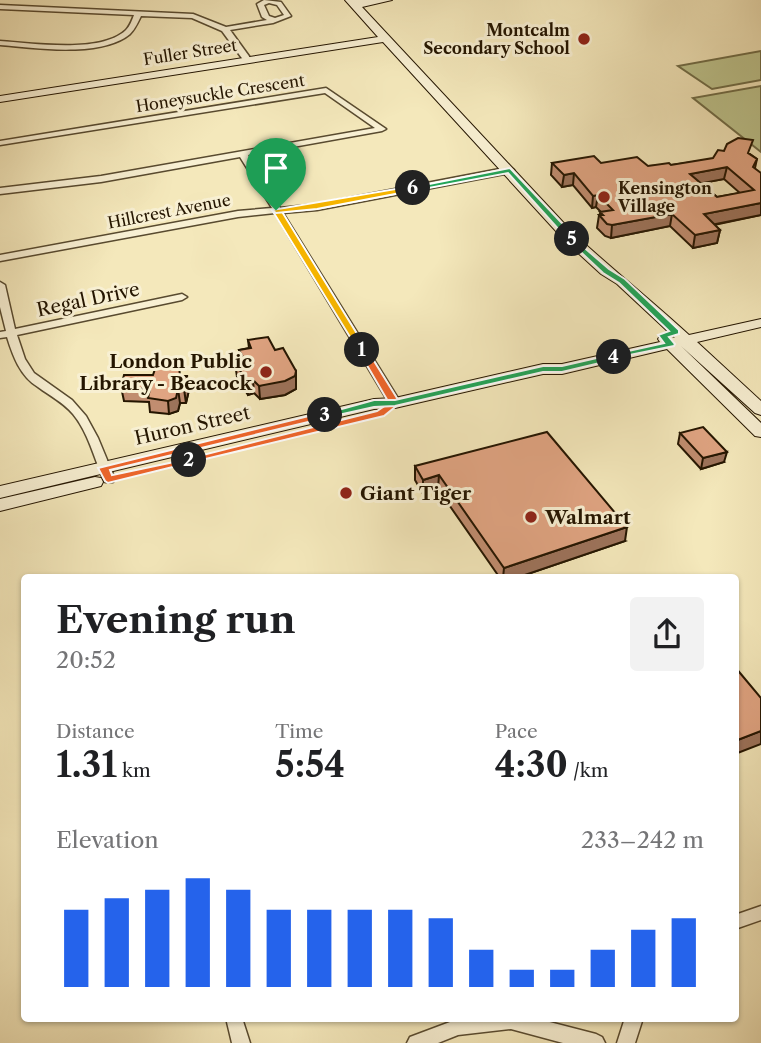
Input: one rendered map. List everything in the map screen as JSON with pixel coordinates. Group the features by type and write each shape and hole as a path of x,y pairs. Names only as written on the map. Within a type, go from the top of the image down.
{"main road":[{"path":"352,2 387,0"},
{"path":"352,2 570,238 606,271 610,283 761,410"},
{"name":"Fuller Street","path":"0,99 247,58 385,39"},
{"name":"Huron Street","path":"0,492 106,473 380,414 395,403 543,369 562,369 761,315"},
{"name":"Huron Street","path":"674,338 761,323"},
{"path":"674,338 761,432"},
{"name":"Huron Street","path":"0,505 106,473"}],"street":[{"path":"0,7 193,16 225,29 247,58"},
{"path":"0,43 35,46 90,45 122,36 129,31 139,13"},
{"path":"225,29 273,20"},
{"name":"Honeysuckle Crescent","path":"0,142 326,90 382,129 101,179 0,191"},
{"path":"243,154 395,403"},
{"name":"Hillcrest Avenue","path":"0,258 238,214 317,207 510,170"},
{"path":"0,285 19,358 31,377 46,391 67,402 83,420 106,473"},
{"name":"Regal Drive","path":"0,335 182,297"},
{"path":"739,921 761,913"},
{"path":"235,1022 241,1043"},
{"path":"416,1043 458,1027 503,1022"},
{"path":"516,1022 596,1043"},
{"path":"626,1043 633,1022"}],"green space":[{"path":"761,51 761,80 712,89 678,66"},
{"path":"761,86 761,152 693,98"}],"building":[{"path":"738,138 753,140 748,153 757,159 753,167 761,173 761,203 704,214 720,230 695,235 672,214 607,224 599,215 603,215 600,212 613,210 598,195 593,196 574,173 564,175 552,163 594,156 601,163 637,157 648,166 671,165 713,158 718,150 724,151 727,144","holes":["727,167 754,190 717,197 690,174"]},
{"name":"London Public Library - Beacock","path":"268,337 275,350 283,348 296,371 295,376 285,381 259,386 253,380 247,381 235,363 243,357 239,350 251,348 248,340"},
{"path":"156,366 179,366 180,376 187,376 184,389 178,389 176,398 168,401 148,398 150,389 121,387 124,375 153,375"},
{"path":"703,427 727,452 703,458 680,433"},
{"name":"Walmart","path":"547,432 627,527 504,568 439,475 423,480 415,466"},
{"path":"739,672 761,698 761,731 739,739"}],"place":[{"name":"Montcalm Secondary School","path":"584,39"},
{"name":"Kensington Village","path":"604,197"},
{"name":"London Public Library - Beacock","path":"266,372"},
{"name":"Giant Tiger","path":"346,493"},
{"name":"Walmart","path":"531,517"}],"route":[{"path":"276,210 317,207 510,170 570,238 606,271 622,281 676,332 663,335 670,344 562,369 543,369 395,403 374,404 103,468 108,479 380,414 395,403 276,210"}]}
